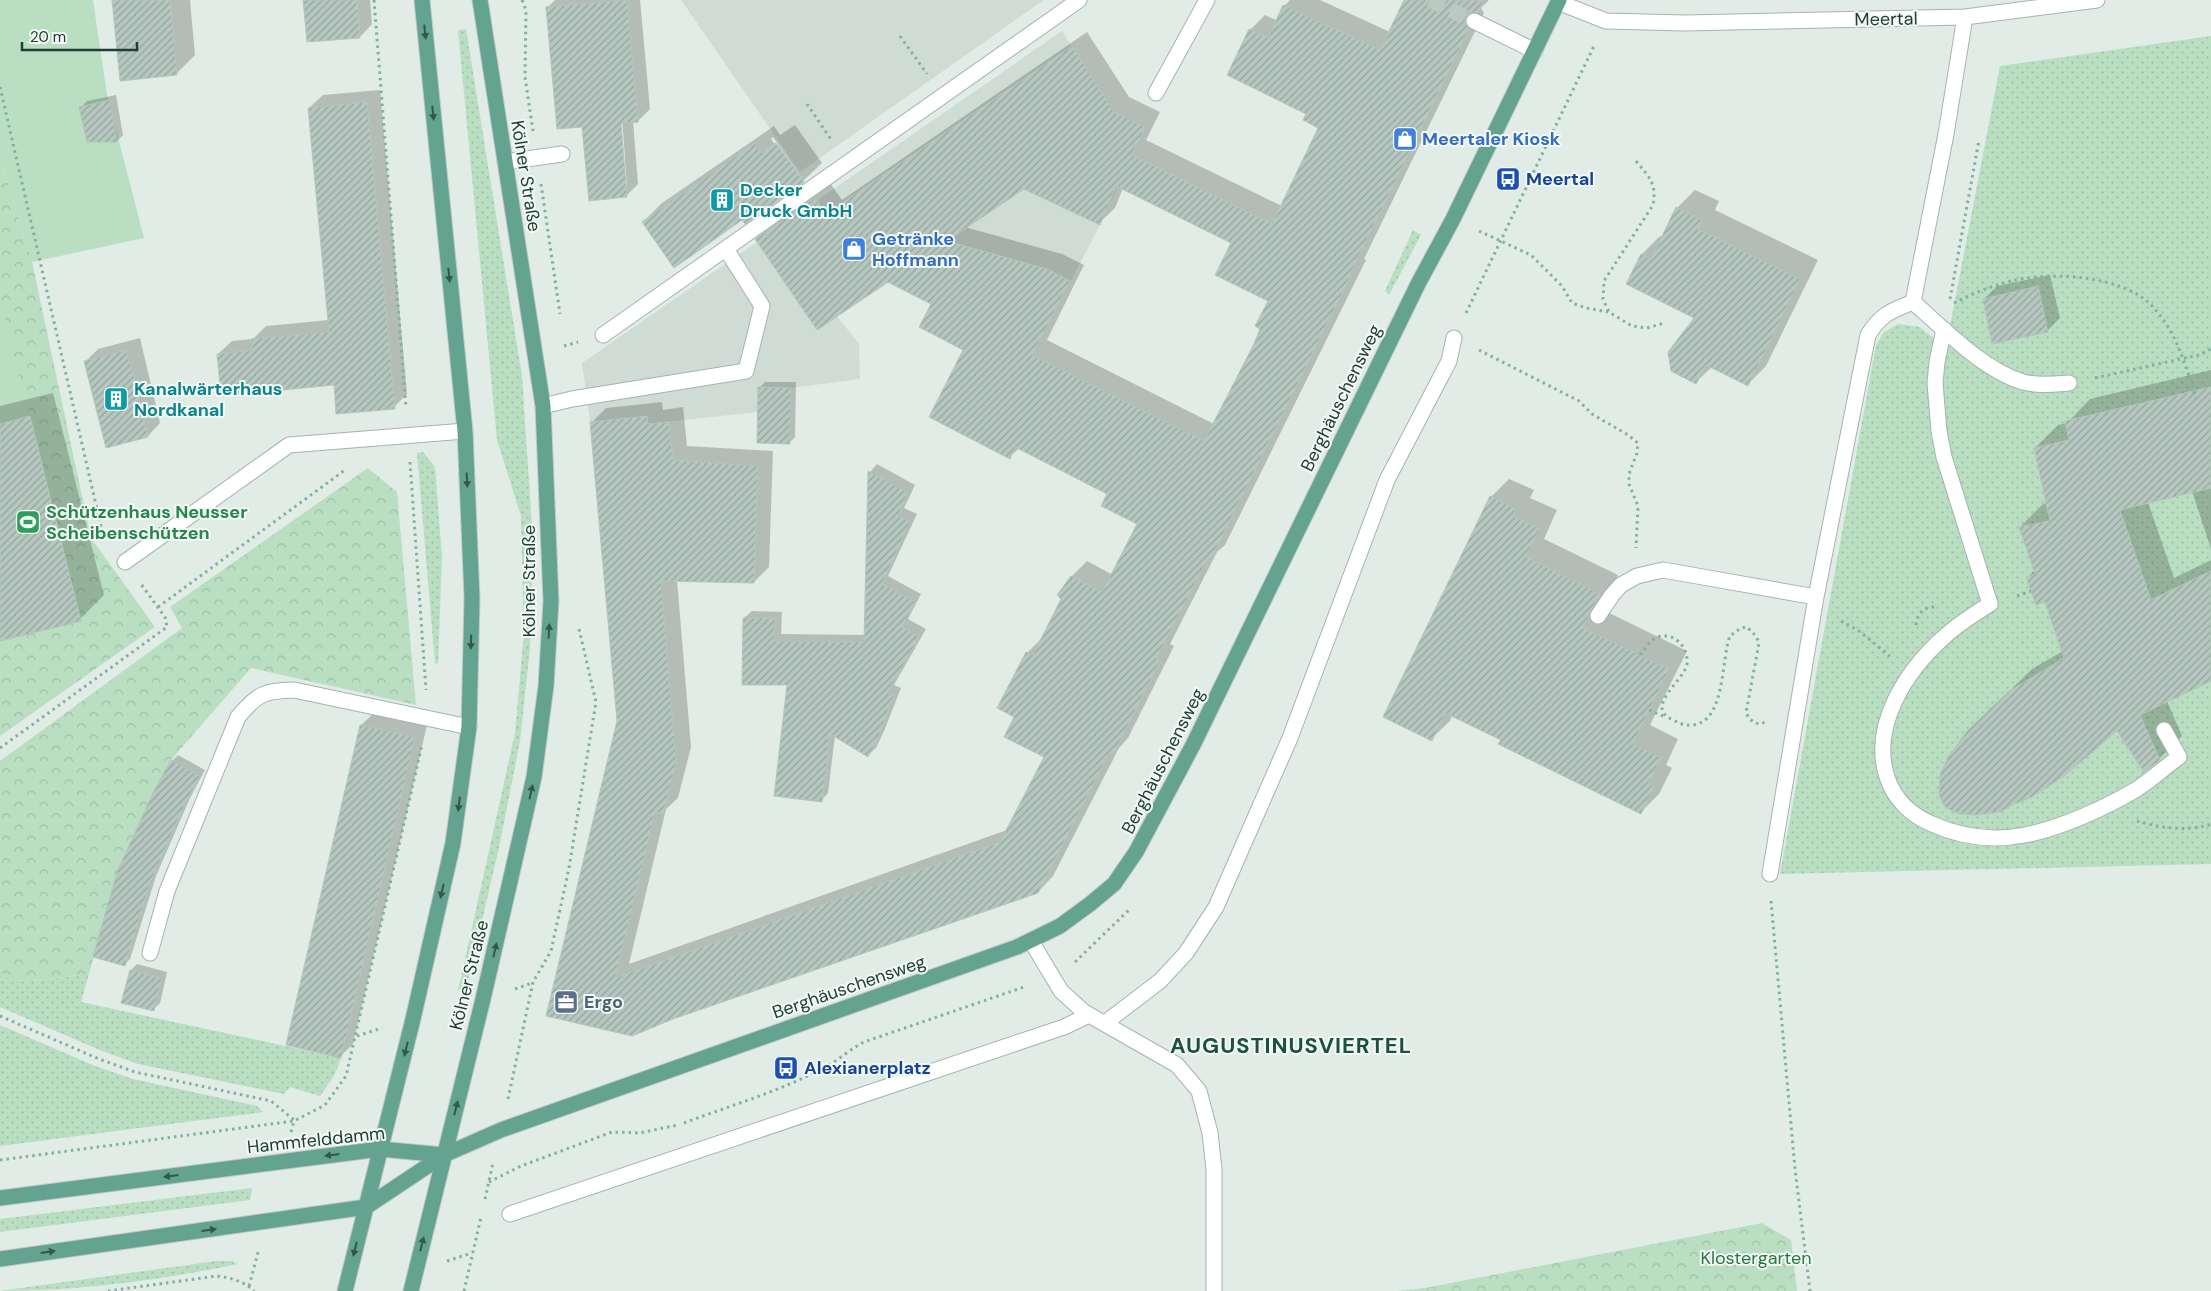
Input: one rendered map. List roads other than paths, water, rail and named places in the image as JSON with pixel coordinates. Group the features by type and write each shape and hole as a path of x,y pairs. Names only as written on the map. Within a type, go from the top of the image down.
{"main road":[{"path":"345,1291 454,844 469,727 472,598 465,431 422,0"},
{"name":"Kölner Straße","path":"444,1155 484,999 534,777 546,686 550,601 543,406 480,0"},
{"name":"Berghäuschensweg","path":"444,1155 526,1121 1031,941 1075,916 1114,884 1136,852 1193,745 1418,284 1453,219 1559,1"},
{"name":"Hammfelddamm","path":"0,1198 380,1149 444,1155"},
{"path":"0,1259 366,1207 444,1155"},
{"path":"411,1291 444,1155"}],"street":[{"path":"603,335 1078,0"},
{"path":"1156,93 1206,0"},
{"name":"Meertal","path":"1559,1 1606,21 1685,23 1966,17 2097,0"},
{"path":"1913,302 1946,134 1966,17"},
{"path":"1474,21 1534,51"},
{"path":"505,162 562,154"},
{"path":"543,406 572,398 746,371 762,306 726,249"},
{"path":"1913,302 1977,356 1999,371 2023,382 2045,384 2069,383"},
{"path":"1770,874 1816,597 1868,335 1877,320 1913,302"},
{"path":"1944,329 1935,383 1939,431 1944,457 1990,604 1944,637 1909,678 1890,713 1882,748 1884,766 1889,783 1907,810 1941,828 1966,836 1994,838 2024,835 2058,826 2137,789 2179,757 2164,730"},
{"path":"1105,1023 1160,981 1186,953 1216,907 1290,738 1387,480 1449,361 1454,338"},
{"path":"125,562 289,445 465,431"},
{"path":"1598,616 1621,585 1637,576 1663,570 1816,597"},
{"path":"150,953 167,891 238,717 250,702 268,691 294,690 469,727"},
{"path":"1031,941 1061,991 1089,1015 1177,1065 1199,1091 1210,1133 1214,1169 1214,1291"},
{"path":"510,1214 1064,1027 1089,1015"}],"tunnel":[{"path":"1430,0 1474,21"}],"place":[{"name":"Meertaler Kiosk","path":"1405,139"},
{"name":"Meertal","path":"1508,179"},
{"name":"Decker Druck GmbH","path":"722,200"},
{"name":"Getränke Hoffmann","path":"854,249"},
{"name":"Kanalwärterhaus Nordkanal","path":"116,399"},
{"name":"Schützenhaus Neusser Scheibenschützen","path":"28,522"},
{"name":"Ergo","path":"566,1002"},
{"name":"Alexianerplatz","path":"786,1068"}],"district":[{"name":"AUGUSTINUSVIERTEL","path":"1291,1045"}],"park label":[{"name":"Klostergarten","path":"1756,1258"}]}
